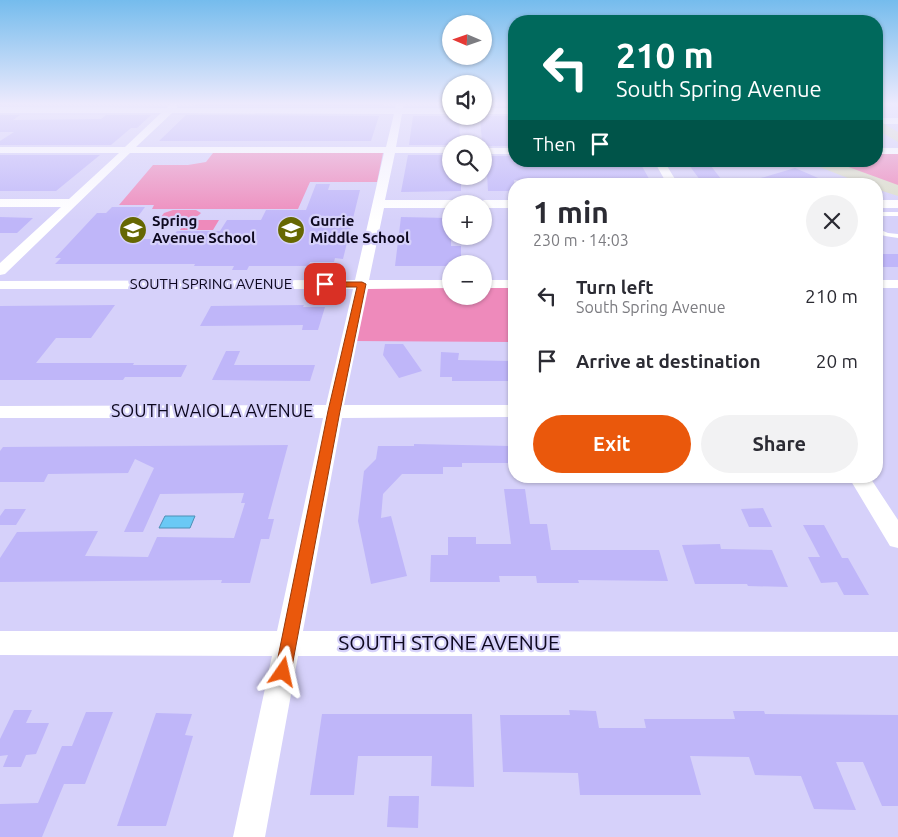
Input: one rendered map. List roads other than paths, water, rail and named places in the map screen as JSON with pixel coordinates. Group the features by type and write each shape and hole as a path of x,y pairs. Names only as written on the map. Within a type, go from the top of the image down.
{"main road":[{"path":"833,167 863,178"},
{"path":"883,185 898,191"}],"street":[{"path":"0,271 135,143"},
{"path":"249,837 334,411 391,143"},
{"path":"0,150 442,150"},
{"path":"492,150 508,151"},
{"path":"883,151 898,151"},
{"path":"663,167 669,178"},
{"path":"0,203 72,203"},
{"path":"379,204 442,204"},
{"path":"492,204 508,204"},
{"path":"883,204 898,204"},
{"name":"SOUTH SPRING AVENUE","path":"0,285 442,284"},
{"path":"492,284 508,284"},
{"path":"883,284 898,284"},
{"name":"SOUTH WAIOLA AVENUE","path":"0,412 508,411"},
{"path":"862,483 898,539"},
{"name":"SOUTH STONE AVENUE","path":"0,643 898,644"}],"lane":[{"path":"883,205 898,210"},
{"path":"883,214 898,214"},
{"path":"883,233 898,236"}],"water":[{"path":"165,516 195,516 190,528 159,528"}],"place":[{"name":"Spring Avenue School","path":"133,230"},
{"name":"Gurrie Middle School","path":"291,230"}]}
